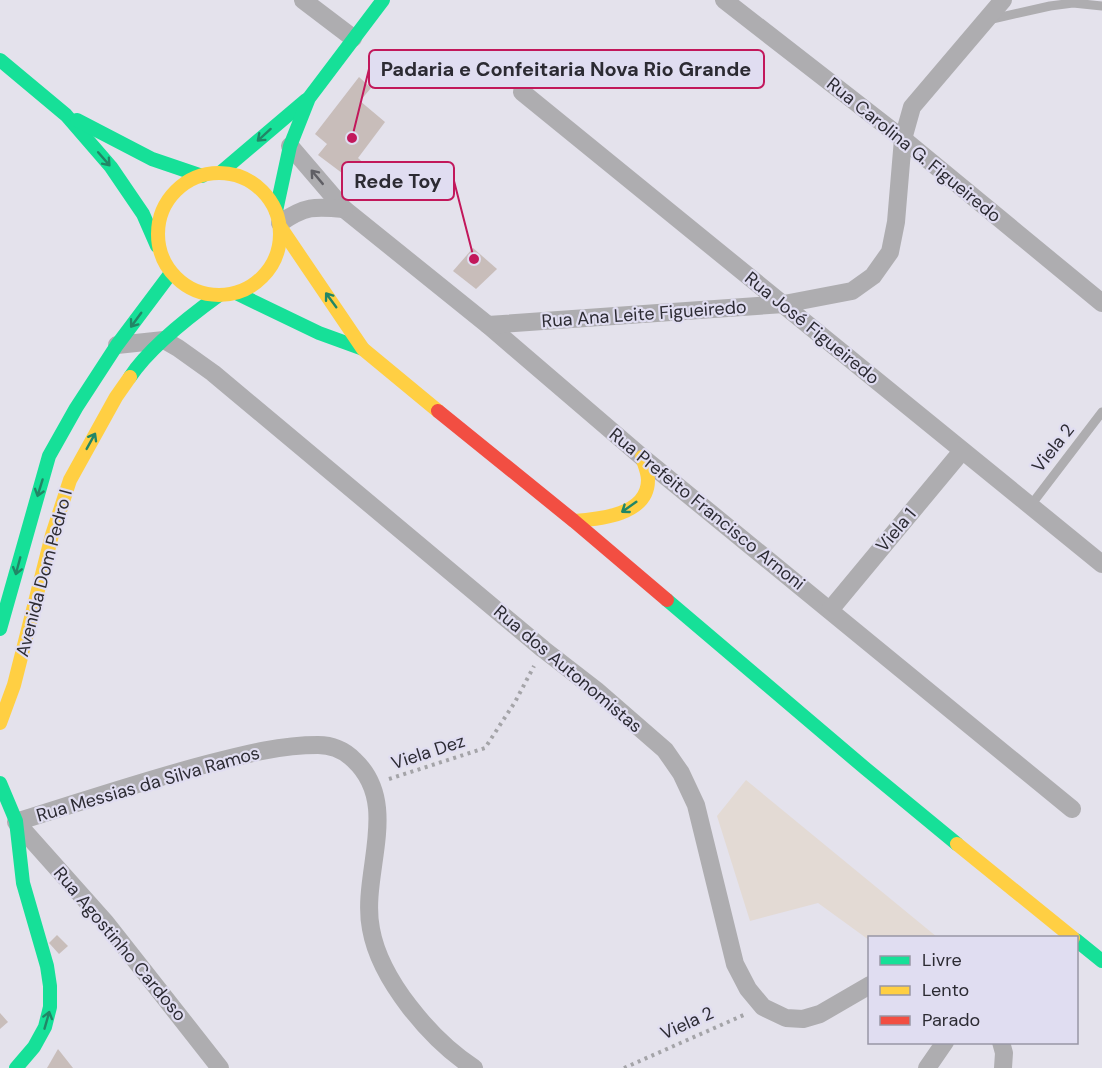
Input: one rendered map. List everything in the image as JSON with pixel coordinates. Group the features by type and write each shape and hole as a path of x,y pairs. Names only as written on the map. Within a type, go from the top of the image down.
{"main road":[{"path":"220,173 309,98 383,0"},
{"path":"0,60 66,115 128,189 143,214 171,273 185,285 201,293 219,295 236,293 252,286 265,275 274,261 280,245 279,221 290,146 309,98"},
{"path":"66,115 152,159 202,176"},
{"path":"162,258 158,229 161,215 167,202 183,186 202,176 220,173 254,183 270,200 279,221 363,349 574,521 866,768 1071,936"},
{"name":"Avenida Dom Pedro I","path":"0,629 50,456 76,408 117,345 171,273"},
{"path":"236,293 319,333 363,349"},
{"name":"Avenida Dom Pedro I","path":"0,723 14,685 52,535 70,480 116,397 138,364 198,310 219,295"},
{"path":"574,521 607,518 635,505 644,494 648,482 642,457"},
{"path":"0,783 16,822 19,858 27,898 50,971 52,1003 46,1027 33,1049 16,1068"},
{"path":"0,813 16,822"},
{"path":"1078,941 1102,961"}],"street":[{"path":"303,0 353,38"},
{"name":"Rua Carolina G. Figueiredo","path":"724,0 903,139 1102,303"},
{"name":"Rua Ana Leite Figueiredo","path":"488,326 784,304 852,291 873,276 890,252 896,222 903,139 912,107 1003,0"},
{"name":"Rua José Figueiredo","path":"522,92 1102,564"},
{"name":"Rua Prefeito Francisco Arnoni","path":"290,146 344,209 488,326 642,457 1072,809"},
{"path":"279,221 306,208 344,209"},
{"path":"117,345 164,340"},
{"name":"Rua dos Autonomistas","path":"164,340 213,373 543,649 596,690 665,750 681,773 696,805 735,964 748,989 764,1007 786,1018 804,1019 820,1014 868,986"},
{"name":"Viela 1","path":"830,610 962,451"},
{"name":"Rua Messias da Silva Ramos","path":"16,822 170,773 268,749 320,745 345,751 363,768 373,784 377,810 370,900 370,927 376,953 409,1005 435,1037 474,1068"},
{"name":"Rua Agostinho Cardoso","path":"16,822 106,923 220,1068"},
{"path":"927,1068 944,1044"},
{"path":"1002,1044 1004,1068"}],"lane":[{"path":"986,21 1073,3 1102,6"},
{"name":"Viela 2","path":"1031,505 1102,412"}],"path":[{"name":"Viela Dez","path":"373,784 484,748 515,702 543,649"},
{"name":"Viela 2","path":"624,1068 764,1007"}],"shaded area":[{"path":"746,780 936,936 868,936 868,939 818,903 750,921 717,816"}],"building":[{"path":"359,77 371,88 360,101 385,122 358,158 369,168 346,176 318,155 327,144 315,134"},
{"path":"473,248 497,269 476,289 453,271"},
{"path":"57,935 68,946 59,954 49,943"},
{"path":"0,1013 8,1022 0,1029"},
{"path":"58,1049 73,1068 47,1068"}],"traffic: fast":[{"path":"276,211 290,146 309,98 383,0"},
{"path":"0,60 66,115 111,167 143,214 157,246"},
{"path":"220,173 306,100"},
{"path":"77,120 152,159 202,176"},
{"path":"0,629 49,456 76,408 117,345 171,273"},
{"path":"236,293 319,333 363,349"},
{"path":"130,377 159,344 219,295"},
{"path":"667,600 957,844"},
{"path":"0,783 16,821 23,883 47,966 50,986 50,1007 45,1027 34,1047 16,1068"},
{"path":"1078,942 1102,961"}],"traffic: slow":[{"path":"219,173 242,178 253,183 262,191 270,200 275,211 280,234 275,257 270,268 262,277 253,285 242,290 219,295 196,290 185,285 176,277 168,268 163,257 158,234 163,211 168,200 176,191 185,183 196,178 219,173"},
{"path":"281,228 363,349 438,411"},
{"path":"0,723 14,685 52,535 70,480 116,397 130,377"},
{"path":"574,521 597,519 621,513 640,501 646,492 648,480 642,457"},
{"path":"957,844 1071,936"}],"traffic: jam":[{"path":"438,411 667,600"}],"place":[{"name":"Padaria e Confeitaria Nova Rio Grande","path":"352,138"},
{"name":"Rede Toy","path":"474,259"}]}
